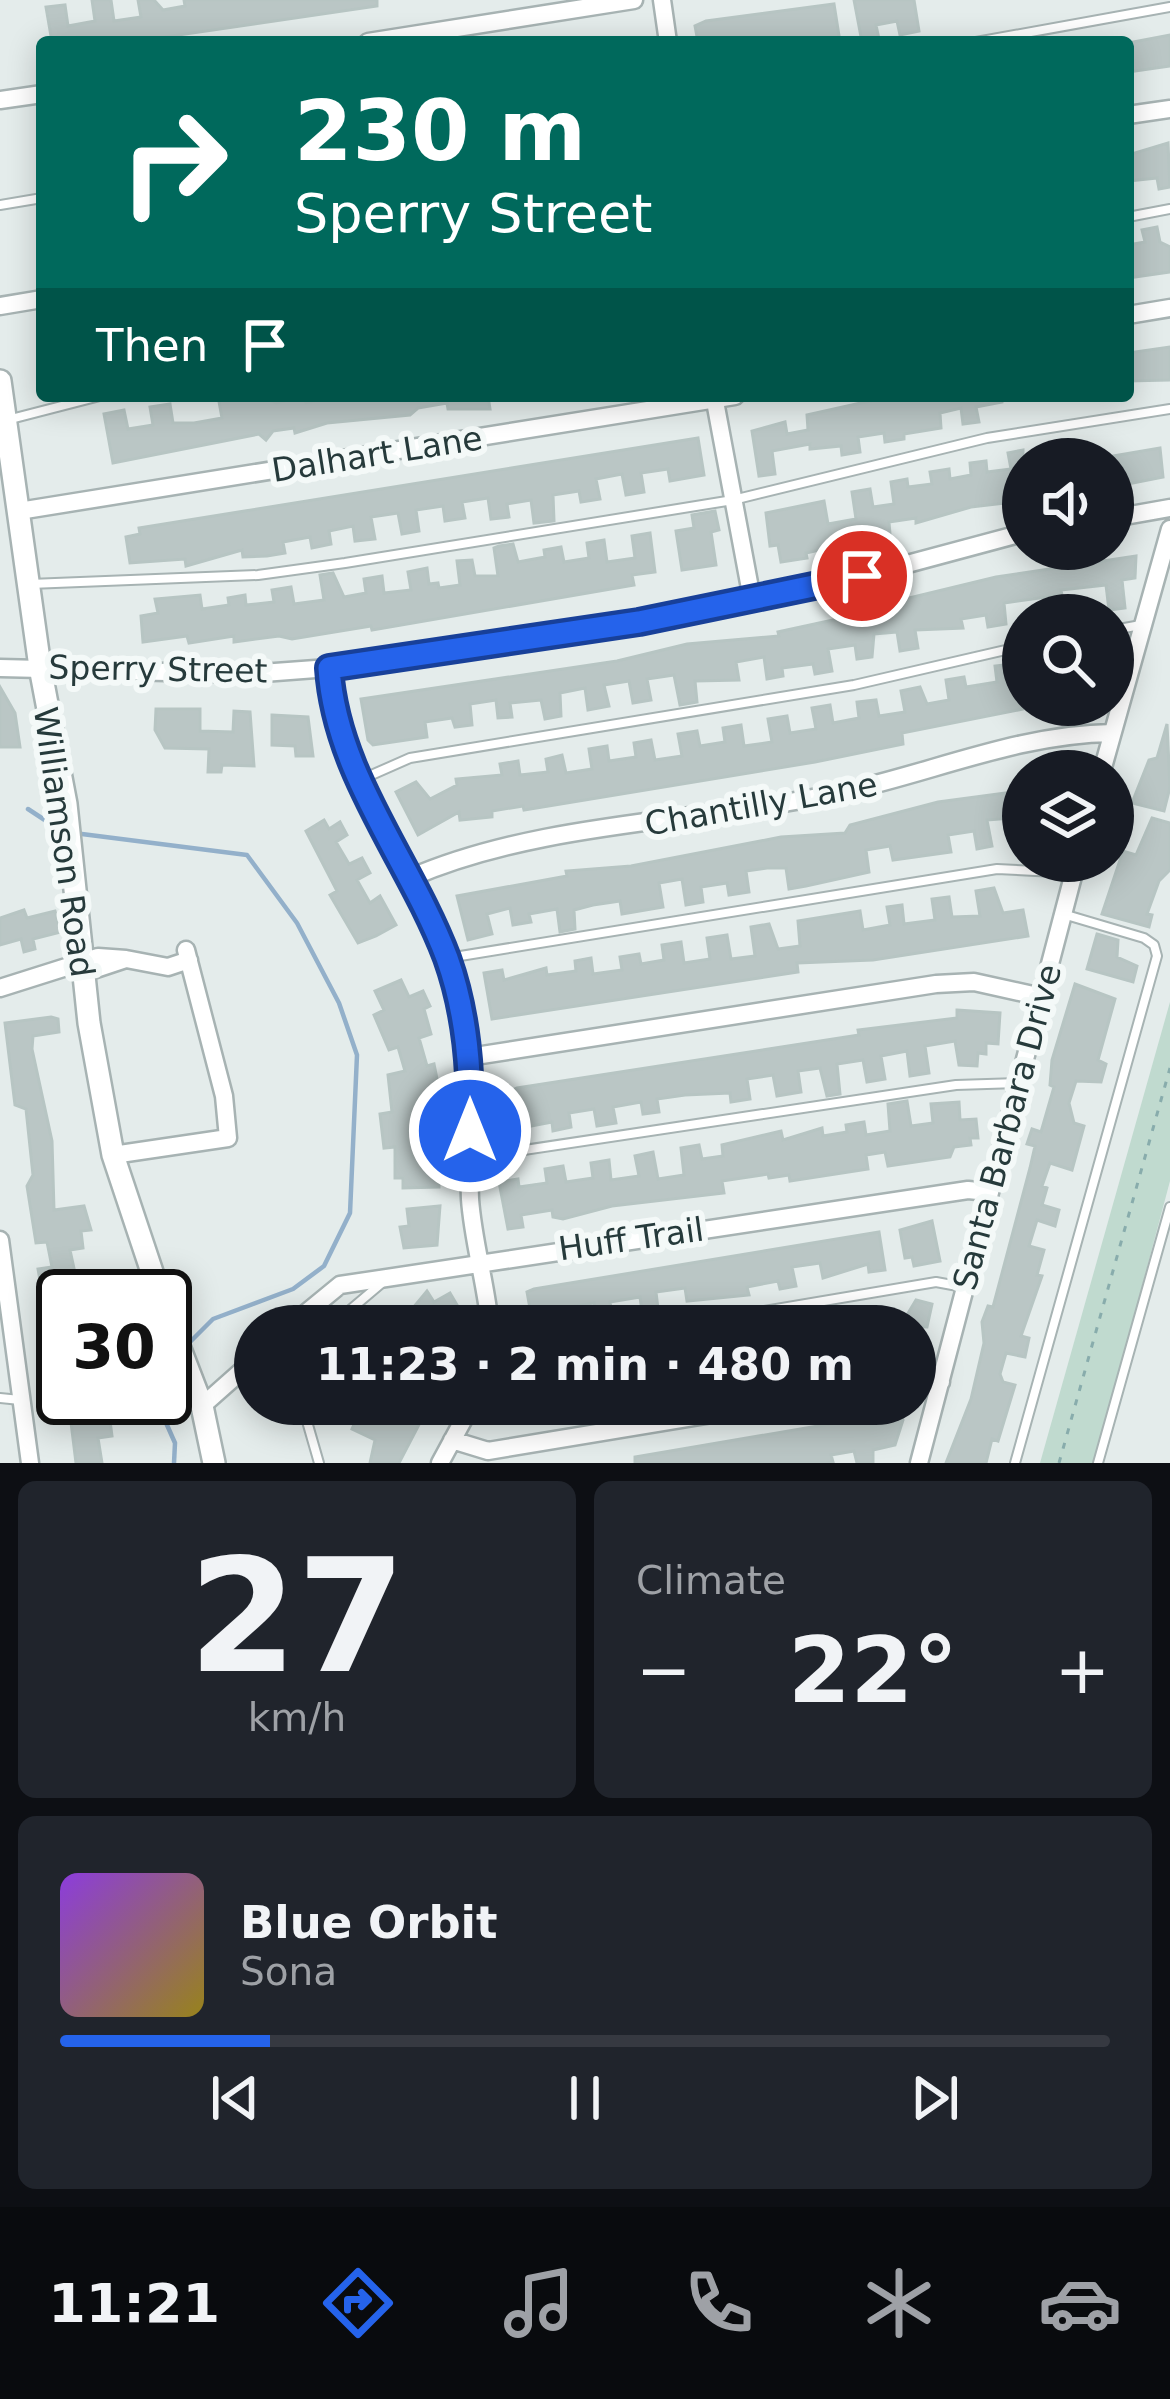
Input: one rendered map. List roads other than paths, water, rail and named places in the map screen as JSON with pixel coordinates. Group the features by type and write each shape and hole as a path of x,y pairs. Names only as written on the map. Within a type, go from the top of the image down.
{"street":[{"path":"406,36 634,0"},
{"path":"662,0 667,36"},
{"path":"0,100 36,95"},
{"path":"1134,115 1170,109"},
{"path":"0,306 36,300"},
{"path":"1134,314 1170,308"},
{"name":"Williamson Road","path":"0,381 40,667 66,804 80,967 113,1154 151,1269"},
{"name":"Dalhart Lane","path":"19,512 690,402"},
{"path":"715,402 752,599"},
{"path":"1134,514 1170,508"},
{"path":"1108,750 1170,529"},
{"name":"Sperry Street","path":"0,668 213,674 329,668 639,622 829,585 1002,539"},
{"path":"329,668 339,733 447,959 469,1057 470,1159 486,1305"},
{"name":"Chantilly Lane","path":"410,878 495,849 841,793 1003,747 1112,733"},
{"name":"Santa Barbara Drive","path":"919,1463 1071,882"},
{"path":"0,988 126,959 168,967 188,955 224,1096 228,1138 113,1154"},
{"path":"469,1057 936,984 974,982 1042,997"},
{"name":"Huff Trail","path":"316,1305 340,1285 479,1261 968,1190 988,1192"},
{"path":"0,1240 30,1463"},
{"path":"198,1396 234,1373"},
{"path":"192,1380 214,1463"},
{"path":"936,1382 941,1382"},
{"path":"440,1463 460,1425"},
{"path":"452,1440 488,1451 645,1425"}],"lane":[{"path":"1009,36 1170,7"},
{"path":"0,205 36,199"},
{"path":"1134,216 1170,208"},
{"path":"6,420 76,402"},
{"path":"29,584 258,575 733,500 987,438 1170,409"},
{"path":"1134,627 1145,625"},
{"path":"359,781 384,765 410,758 854,686 1002,651"},
{"path":"447,959 1002,869"},
{"path":"1015,1463 1157,956 1154,945 1144,938 1063,914"},
{"path":"470,1159 956,1085 1019,1083"},
{"path":"1098,1463 1170,1207"},
{"path":"355,1305 388,1277"},
{"path":"800,1305 936,1282 964,1287"},
{"path":"0,1398 21,1400"},
{"path":"308,1425 319,1463"}],"waterway":[{"path":"28,809 63,832"},
{"path":"74,833 247,855 297,923 339,1003 357,1055 350,1213 324,1266 293,1289 213,1319 192,1340"},
{"path":"167,1425 175,1443 174,1463"}]}
